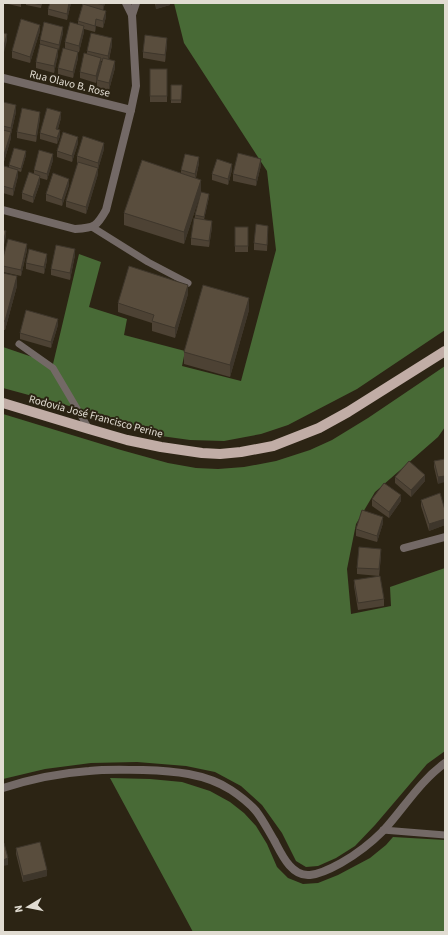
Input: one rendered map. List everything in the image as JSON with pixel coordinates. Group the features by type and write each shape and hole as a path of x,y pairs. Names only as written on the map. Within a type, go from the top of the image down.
{"main road":[{"name":"Rodovia José Francisco Perine","path":"3,403 89,430 161,447 220,454 256,450 273,446 319,428 348,412 445,351"}],"street":[{"path":"126,3 132,15"},
{"path":"3,210 76,229 86,229 92,227 100,220 106,210 136,86 132,15 136,3"},
{"name":"Rua Olavo B. Rose","path":"3,78 131,110"},
{"path":"404,548 445,537"},
{"path":"3,788 37,778 88,771 160,771 180,772 197,776 213,781 230,789 244,800 255,810 264,822 283,858 299,873 309,875 333,868 366,848 425,781 445,763"}],"lane":[{"path":"92,227 148,262 188,283"},
{"path":"19,344 53,368 89,430"},
{"path":"383,830 445,835"}],"green space":[{"path":"174,3 445,3 445,330 357,389 288,425 261,434 224,441 190,440 161,436 106,416 3,388 3,347 53,364 79,254 101,262 89,307 127,319 124,335 185,351 182,366 241,381 276,250 267,171 184,43"},
{"path":"445,366 445,427 438,437 375,492 356,524 347,569 351,614 391,606 390,587 445,568 445,751 427,764 355,846 336,858 318,866 306,867 296,861 282,833 262,805 241,786 215,772 186,766 137,762 91,763 45,769 3,779 3,414 168,463 196,468 218,469 244,467 276,461 310,450 332,440 368,418"},
{"path":"110,778 150,779 182,782 210,791 230,802 244,813 256,826 267,844 277,867 288,878 303,884 318,883 338,875 370,858 393,837 445,840 445,932 193,932"}],"building":[{"path":"50,3 69,3 67,14 48,9"},
{"path":"83,4 106,11 103,21 96,19 95,26 78,21"},
{"path":"21,19 40,25 30,57 12,51"},
{"path":"44,22 63,27 59,45 40,40"},
{"path":"70,22 84,26 79,46 65,42"},
{"path":"3,33 7,34 3,50"},
{"path":"91,33 112,38 108,56 87,51"},
{"path":"145,35 167,38 165,55 143,52"},
{"path":"40,44 58,49 54,66 36,62"},
{"path":"63,48 78,52 73,72 58,68"},
{"path":"84,53 101,58 96,76 80,72"},
{"path":"103,58 115,61 109,83 97,80"},
{"path":"150,69 167,69 167,96 150,96"},
{"path":"171,85 182,85 181,100 171,100"},
{"path":"3,102 16,105 11,128 3,126"},
{"path":"22,108 40,112 36,136 17,132"},
{"path":"47,108 61,112 56,129 60,130 57,138 40,133"},
{"path":"3,130 11,132 3,158"},
{"path":"63,132 78,137 72,156 57,151"},
{"path":"83,136 104,143 98,163 77,156"},
{"path":"14,148 26,151 21,169 9,165"},
{"path":"39,150 53,154 47,174 34,170"},
{"path":"238,153 261,159 256,180 233,174"},
{"path":"185,154 199,157 195,174 181,170"},
{"path":"217,159 232,164 228,179 212,174"},
{"path":"142,160 201,180 184,232 124,213"},
{"path":"78,162 98,168 86,207 66,201"},
{"path":"4,166 18,170 13,189 3,186"},
{"path":"29,172 40,176 33,197 22,193"},
{"path":"53,173 69,179 62,200 46,194"},
{"path":"201,192 209,194 204,217 195,215"},
{"path":"194,218 212,221 209,241 191,238"},
{"path":"256,224 268,226 267,245 254,243"},
{"path":"235,227 248,227 248,246 235,246"},
{"path":"3,230 6,231 3,243"},
{"path":"8,239 27,244 21,270 3,266 3,258"},
{"path":"56,245 75,249 70,273 51,269"},
{"path":"29,249 47,254 44,267 26,263"},
{"path":"129,266 188,285 175,328 152,321 154,315 118,303"},
{"path":"3,273 17,276 5,321 3,321"},
{"path":"203,285 249,298 230,365 184,352"},
{"path":"26,310 58,319 51,342 20,333"},
{"path":"445,459 445,476 438,477 434,461"},
{"path":"409,461 425,475 411,490 395,477"},
{"path":"384,483 401,495 389,512 372,499"},
{"path":"440,493 445,510 445,519 429,524 421,500"},
{"path":"362,510 383,517 377,536 356,529"},
{"path":"359,547 381,549 379,569 357,568"},
{"path":"380,576 384,599 358,603 354,580"},
{"path":"40,842 47,870 23,876 16,848"},
{"path":"3,843 8,858 3,860"}]}
